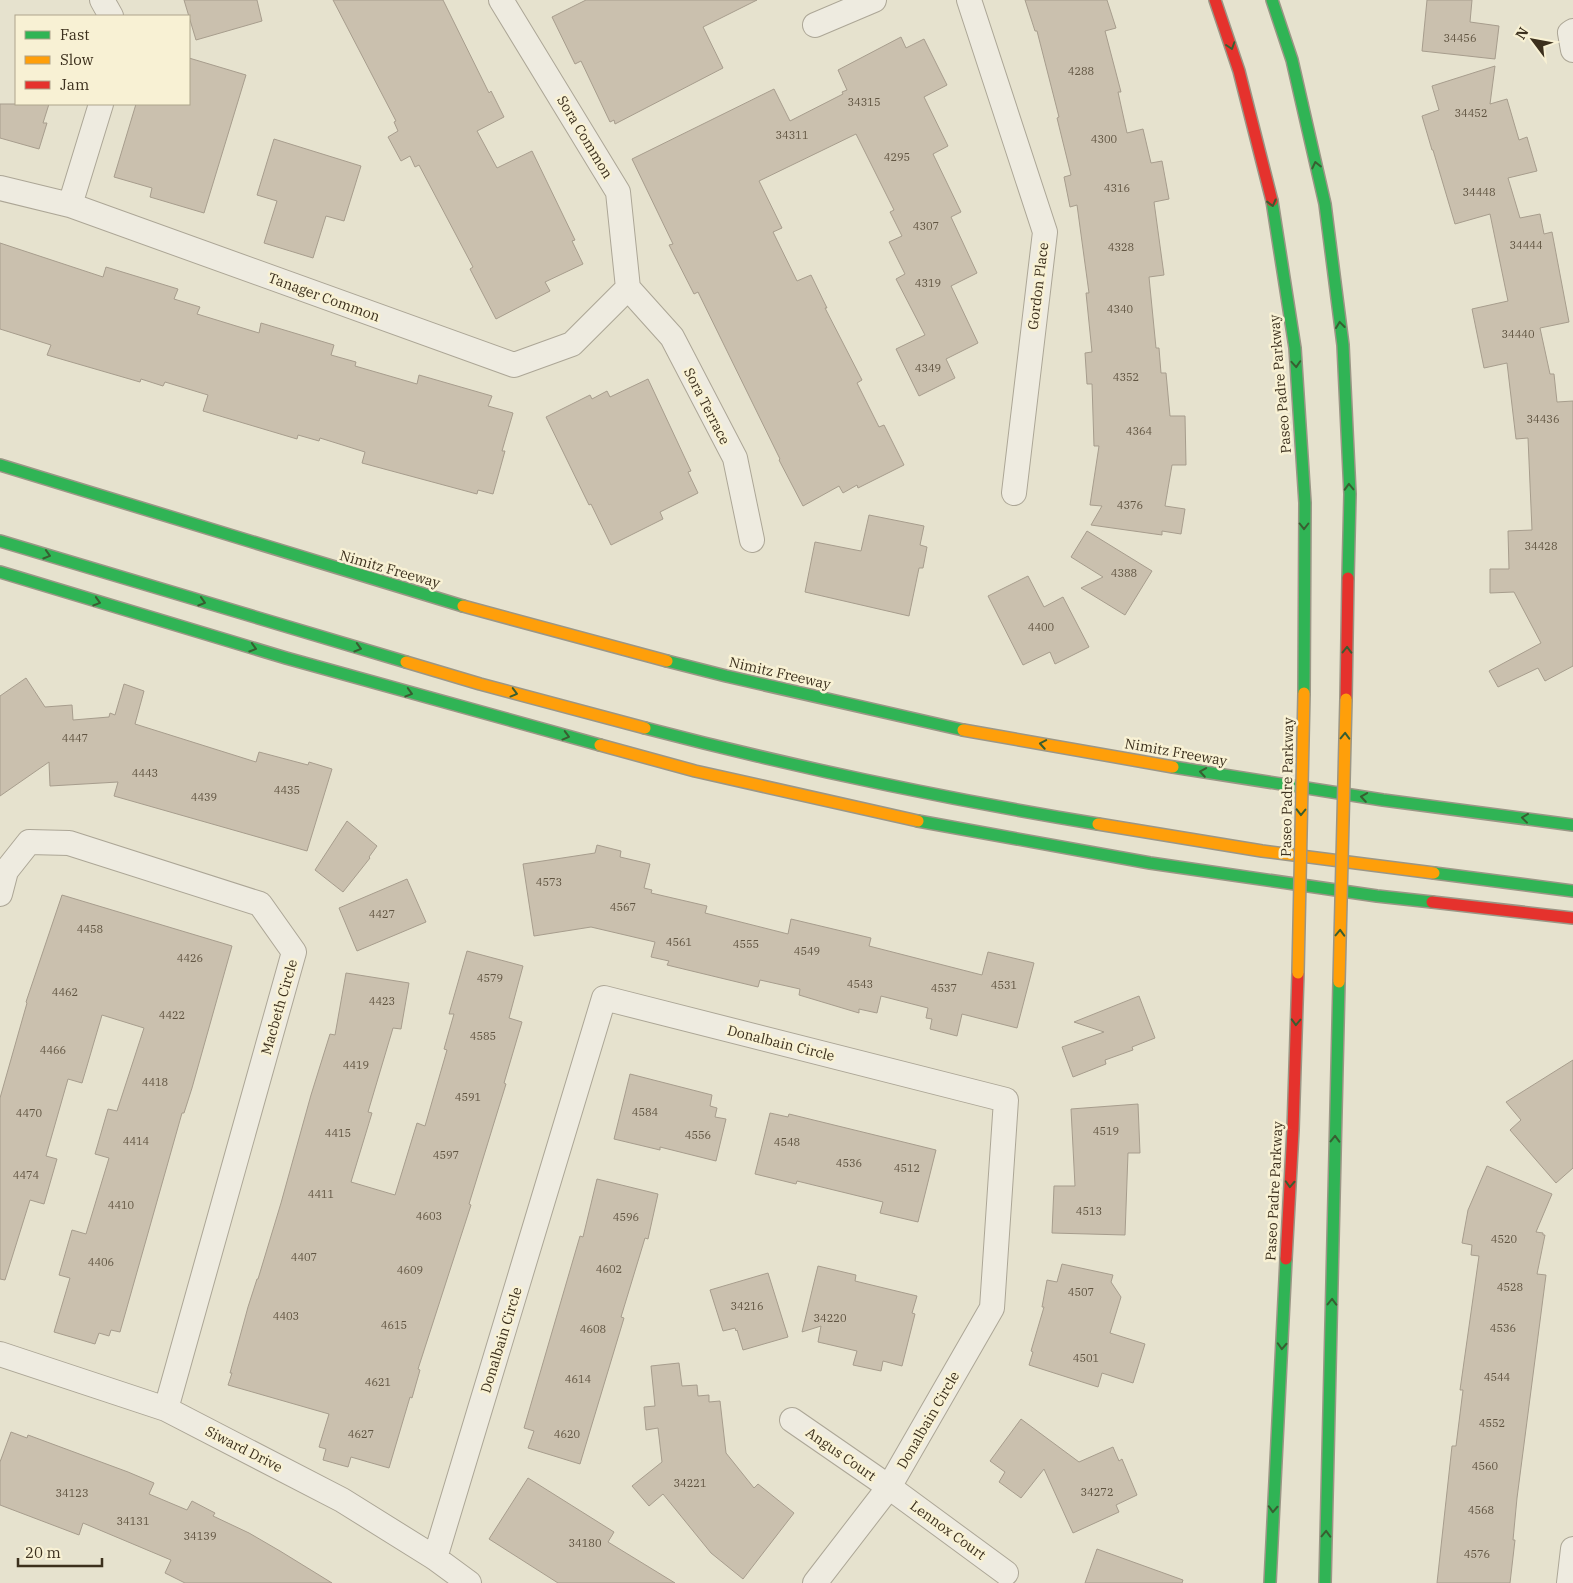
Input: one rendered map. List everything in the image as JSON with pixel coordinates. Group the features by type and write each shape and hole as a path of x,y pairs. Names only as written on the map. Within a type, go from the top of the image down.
{"main road":[{"name":"Paseo Padre Parkway","path":"1215,0 1239,71 1274,214 1295,348 1304,503 1304,693 1298,973 1270,1583"},
{"path":"1272,0 1292,60 1324,204 1343,346 1350,494 1325,1583"},
{"name":"Nimitz Freeway","path":"0,465 496,616 726,676 934,724 1222,775 1383,800 1573,825"},
{"path":"0,541 480,684 744,754 990,806 1262,851 1573,891"},
{"path":"0,572 286,658 648,758 704,773 920,822 1219,873 1377,896 1573,918"}],"street":[{"path":"102,0 110,15"},
{"name":"Sora Common","path":"501,0 618,192 628,288"},
{"path":"815,25 874,0"},
{"name":"Gordon Place","path":"969,0 1045,232 1014,493"},
{"path":"1573,31 1570,33 1573,50"},
{"path":"70,205 101,105"},
{"name":"Tanager Common","path":"0,188 70,205 514,365 572,344 628,288"},
{"name":"Sora Terrace","path":"628,288 672,337 735,458 752,540"},
{"name":"Macbeth Circle","path":"0,894 6,871 29,842 69,843 260,904 294,952 166,1409"},
{"name":"Donalbain Circle","path":"435,1558 604,998 1006,1100 992,1308 889,1487 815,1583"},
{"name":"Siward Drive","path":"0,1354 166,1409 342,1500 435,1558 469,1583"},
{"name":"Angus Court","path":"792,1420 889,1487"},
{"name":"Lennox Court","path":"889,1487 1006,1573"},
{"path":"1569,1583 1573,1549"}],"building":[{"path":"184,0 257,0 262,21 196,40"},
{"path":"333,0 443,0 489,93 491,91 504,117 477,131 497,168 532,151 575,240 572,241 583,264 545,282 550,291 496,319 470,269 473,267 419,165 415,167 410,156 401,161 388,137 398,131 394,122 396,121"},
{"path":"586,0 757,0 703,27 723,68 615,124 614,120 610,122 581,61 575,64 552,17"},
{"path":"1025,0 1107,0 1116,28 1105,31 1121,92 1118,92 1127,133 1143,129 1151,163 1162,161 1169,199 1154,202 1164,275 1149,277 1156,348 1159,348 1161,373 1166,373 1170,416 1185,416 1186,465 1172,465 1165,506 1185,509 1181,534 1162,531 1162,535 1091,525 1102,506 1090,505 1099,446 1094,446 1092,384 1087,384 1085,353 1092,352 1086,293 1089,293 1077,205 1070,207 1064,177 1071,175 1057,118 1059,117 1037,31 1035,31"},
{"path":"1427,0 1472,0 1470,22 1499,26 1495,59 1422,51"},
{"path":"901,37 906,48 924,39 947,85 924,97 948,146 933,154 961,212 951,217 977,273 951,286 978,343 946,359 955,378 919,396 896,349 925,335 896,279 905,274 889,242 902,236 890,212 894,210 856,134 759,181 782,228 773,232 797,281 811,275 827,308 825,308 862,380 857,383 879,427 884,425 904,465 858,488 857,485 843,493 839,486 803,506 698,292 694,294 669,245 673,244 632,159 774,89 790,121 843,94 842,92 847,90 838,70"},
{"path":"190,58 246,75 204,213 150,197 152,188 114,177 136,105 190,105"},
{"path":"1495,66 1490,104 1507,99 1519,140 1527,137 1537,171 1508,178 1520,218 1540,214 1544,234 1552,232 1569,322 1540,328 1550,374 1554,374 1557,402 1573,401 1573,666 1545,681 1538,668 1498,687 1489,671 1541,643 1514,592 1490,593 1490,569 1509,569 1508,531 1532,530 1528,438 1516,439 1507,363 1484,368 1472,309 1508,301 1490,214 1455,224 1422,116 1439,110 1432,86"},
{"path":"0,104 49,105 43,123 47,123 39,149 0,138"},
{"path":"274,139 361,166 344,221 326,216 313,258 264,243 277,201 257,195"},
{"path":"0,243 103,277 106,267 178,289 174,299 200,307 197,314 259,333 261,323 334,345 331,355 356,362 355,366 417,384 419,375 492,396 488,406 513,413 502,451 505,451 493,494 478,490 477,494 362,463 365,452 320,438 319,441 298,435 297,439 203,411 208,395 165,382 163,386 141,379 140,382 47,355 51,345 0,329"},
{"path":"648,379 691,471 688,472 698,493 660,512 663,519 611,545 591,504 589,505 546,417 590,395 592,399 607,391 610,397"},
{"path":"869,515 924,526 920,545 927,547 923,568 919,568 909,616 805,592 815,542 861,551"},
{"path":"1087,531 1152,571 1125,615 1081,588 1103,577 1071,557"},
{"path":"1028,576 1044,607 1063,597 1089,647 1055,664 1050,652 1023,665 988,596"},
{"path":"26,678 45,707 72,705 73,720 109,717 110,713 115,715 124,684 144,691 135,724 256,762 259,752 308,765 309,762 332,769 307,851 114,796 118,782 50,786 49,762 0,796 0,696"},
{"path":"347,821 377,846 370,858 343,892 315,870"},
{"path":"597,845 621,851 620,857 650,864 644,888 652,890 651,893 707,906 705,913 788,934 791,919 871,938 869,946 982,975 988,952 1034,963 1017,1028 962,1014 957,1036 930,1029 932,1019 926,1018 928,1008 881,996 877,1013 859,1009 859,1013 799,995 800,989 760,980 758,987 667,965 669,961 651,957 655,942 591,927 534,936 523,864 595,853"},
{"path":"407,879 426,922 357,951 339,908"},
{"path":"62,895 232,946 120,1332 111,1330 109,1336 99,1333 95,1344 54,1332 70,1278 59,1275 72,1230 86,1234 109,1158 95,1154 108,1109 117,1111 144,1028 102,1015 82,1083 68,1079 46,1156 57,1159 44,1204 30,1200 5,1280 0,1279 0,1098 26,1002"},
{"path":"467,951 523,966 509,1018 522,1022 504,1083 506,1084 469,1204 471,1205 418,1369 420,1370 412,1398 410,1397 389,1468 351,1457 348,1467 323,1460 326,1449 319,1447 329,1414 228,1385 232,1373 230,1373 311,1095 330,1034 335,1035 346,973 409,983 401,1029 393,1028 368,1112 372,1113 351,1182 395,1195 417,1123 425,1126 447,1050 444,1049 454,1014 449,1014"},
{"path":"1139,996 1155,1038 1132,1047 1133,1050 1105,1060 1106,1064 1073,1077 1062,1047 1104,1032 1074,1022"},
{"path":"1573,1060 1573,1168 1556,1183 1510,1130 1521,1120 1506,1102"},
{"path":"630,1074 712,1095 710,1106 717,1108 715,1117 726,1119 716,1161 660,1147 660,1150 614,1139"},
{"path":"1138,1104 1140,1153 1128,1153 1125,1235 1052,1233 1054,1186 1075,1186 1071,1109"},
{"path":"770,1113 788,1117 789,1114 936,1150 918,1222 880,1213 883,1202 797,1181 796,1184 755,1174"},
{"path":"1487,1166 1552,1194 1536,1232 1545,1235 1537,1274 1546,1275 1517,1498 1510,1583 1437,1583 1452,1446 1456,1446 1463,1390 1460,1390 1479,1256 1471,1255 1472,1245 1462,1243 1468,1210"},
{"path":"597,1179 658,1194 648,1239 645,1238 621,1317 624,1318 580,1464 528,1448 534,1431 524,1428 580,1236 583,1237"},
{"path":"1062,1264 1113,1275 1111,1282 1121,1297 1110,1333 1145,1344 1133,1383 1102,1373 1098,1387 1029,1365 1033,1352 1031,1351 1044,1307 1042,1307 1047,1280 1057,1282"},
{"path":"818,1266 856,1275 855,1281 917,1296 912,1313 915,1314 902,1366 883,1361 881,1371 853,1365 857,1351 818,1342 821,1326 802,1332"},
{"path":"768,1273 788,1337 743,1350 735,1328 723,1331 710,1290"},
{"path":"679,1363 682,1386 697,1385 698,1396 709,1395 709,1402 720,1401 726,1453 754,1488 758,1484 794,1513 743,1579 711,1553 663,1494 649,1506 632,1486 662,1462 658,1428 646,1430 644,1407 655,1406 651,1366"},
{"path":"1021,1419 1079,1462 1113,1447 1119,1461 1122,1459 1137,1495 1116,1505 1119,1512 1073,1533 1044,1469 1021,1498 999,1482 1005,1472 990,1461"},
{"path":"11,1432 27,1438 28,1435 154,1483 149,1494 187,1510 192,1501 215,1513 213,1516 249,1533 332,1583 185,1583 165,1573 171,1560 83,1523 79,1535 0,1505 0,1462"},
{"path":"528,1478 614,1532 608,1542 675,1583 558,1583 489,1539"},
{"path":"1097,1549 1183,1580 1182,1583 1085,1583"}],"traffic: fast":[{"path":"1272,0 1292,60 1325,204 1343,345 1350,494 1348,578"},
{"path":"1272,201 1295,348 1305,503 1304,693"},
{"path":"0,465 463,606"},
{"path":"0,541 406,662"},
{"path":"0,572 286,658 600,745"},
{"path":"667,661 963,730"},
{"path":"645,728 757,756 870,781 1098,824"},
{"path":"1173,767 1383,800 1573,825"},
{"path":"918,821 1150,863 1377,896 1432,902"},
{"path":"1434,873 1573,891"},
{"path":"1325,1583 1339,982"},
{"path":"1270,1583 1286,1259"}],"traffic: slow":[{"path":"463,606 667,661"},
{"path":"406,662 480,684 645,728"},
{"path":"1298,973 1304,693"},
{"path":"1339,982 1346,699"},
{"path":"963,730 1173,767"},
{"path":"600,745 695,771 918,821"},
{"path":"1098,824 1262,851 1434,873"}],"traffic: jam":[{"path":"1215,0 1239,71 1272,201"},
{"path":"1346,699 1348,578"},
{"path":"1432,902 1573,918"},
{"path":"1286,1259 1293,1130 1298,973"}]}
